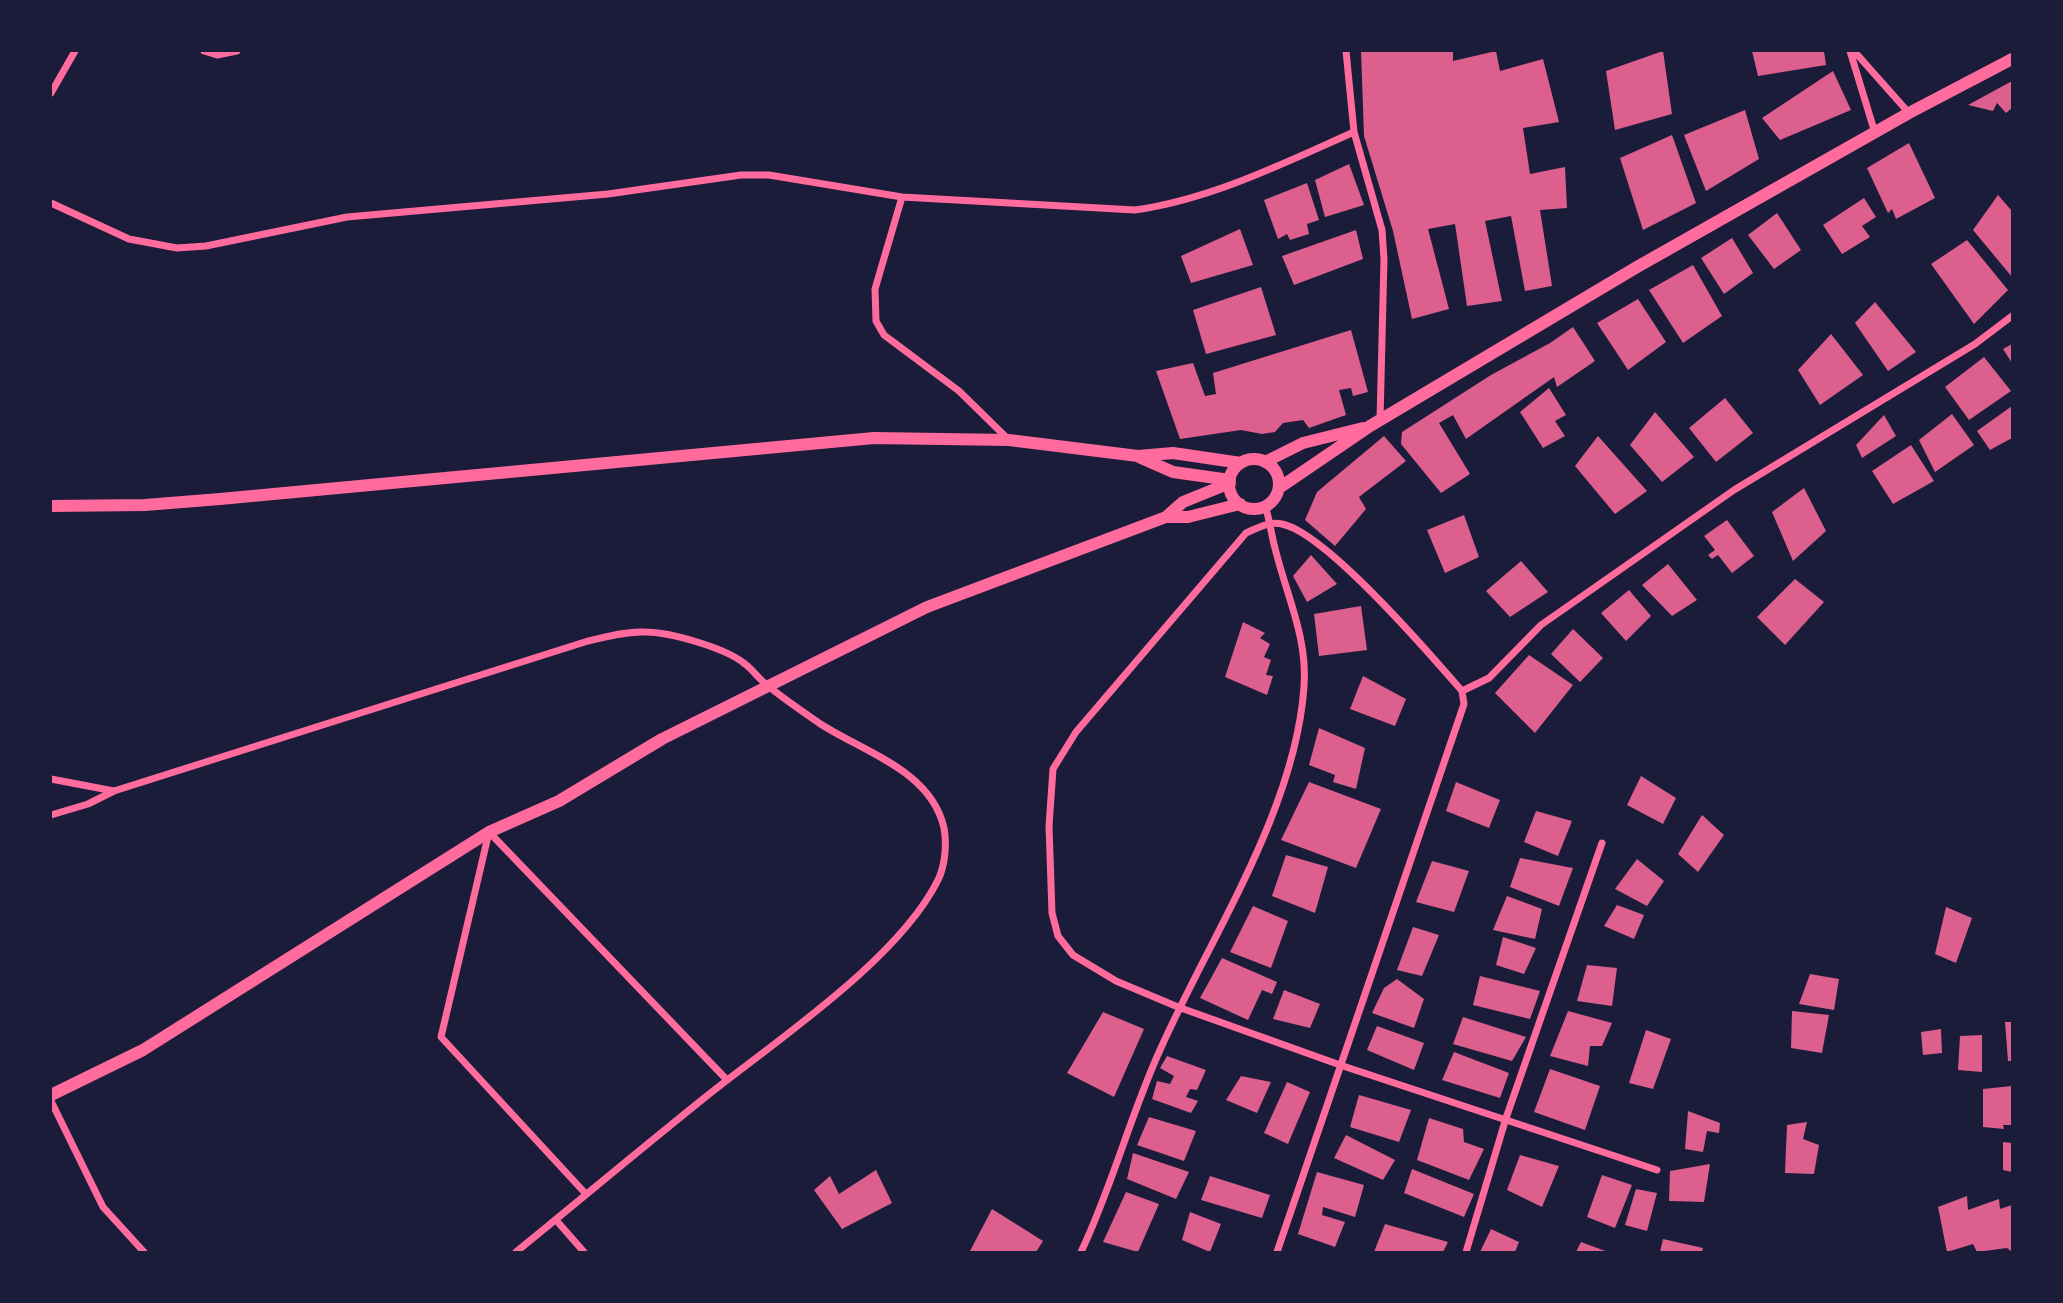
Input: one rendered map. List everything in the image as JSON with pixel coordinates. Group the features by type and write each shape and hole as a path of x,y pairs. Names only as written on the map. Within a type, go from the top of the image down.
{"street":[{"path":"51,93 75,51"},
{"path":"204,51 217,55 237,51"},
{"path":"1346,51 1354,132 1383,239 1375,423"},
{"path":"1852,51 1909,113"},
{"path":"1852,51 1875,133"},
{"path":"1279,488 1375,423 1637,267 1909,113 2012,59"},
{"path":"51,203 129,239 177,248 205,246 347,217 608,194 741,175 769,175 902,197 1114,211 1148,208 1253,176 1354,132"},
{"path":"902,197 876,289 876,321 884,335 959,391 1009,440"},
{"path":"1462,691 1489,678 1541,625 1678,527 1734,490 1975,344 2012,316"},
{"path":"51,506 145,505 208,500 874,438 1009,440 1138,456 1173,453 1241,463 1251,460 1265,462 1303,443 1375,423"},
{"path":"1138,456 1173,472 1230,482"},
{"path":"1230,482 1232,495 1240,504 1250,509 1265,506 1276,496 1279,488 1276,473 1265,462"},
{"path":"1166,517 1183,502 1230,482 1241,463"},
{"path":"51,1095 143,1050 489,832 559,801 662,739 766,685 927,607 1166,517 1188,517 1240,504"},
{"path":"1081,1252 1141,1091 1178,1007 1248,871 1281,790 1298,724 1304,687 1304,657 1265,506"},
{"path":"1277,1252 1343,1066 1464,704 1462,691 1414,634 1330,554 1299,531 1282,524 1270,523 1246,533 1076,732 1053,769 1049,826 1049,894 1058,936 1073,955 1116,981 1178,1007 1343,1066 1657,1170"},
{"path":"51,816 88,804 114,791 588,641 645,632 663,634 708,647 744,663 766,685 846,741 915,779 939,816 944,829 945,855 939,878 925,901 886,949 831,999 585,1193 516,1252"},
{"path":"51,779 114,791"},
{"path":"489,832 727,1080"},
{"path":"489,832 441,1037 585,1193"},
{"path":"1466,1252 1506,1118 1602,843"},
{"path":"51,1101 103,1207 144,1252"},
{"path":"556,1220 584,1252"}],"building":[{"path":"1361,51 1453,51 1453,61 1496,51 1500,71 1543,59 1559,122 1523,128 1530,174 1565,167 1567,208 1540,210 1552,286 1525,291 1511,216 1485,221 1502,301 1467,306 1455,224 1428,229 1449,309 1412,319 1393,231 1364,136"},
{"path":"1663,51 1672,114 1615,130 1606,71"},
{"path":"1752,51 1824,51 1826,65 1758,76"},
{"path":"1833,71 1851,110 1780,140 1762,118"},
{"path":"2012,81 2012,108 2006,113 1997,103 1993,111 1968,105"},
{"path":"1745,110 1759,159 1706,191 1684,135"},
{"path":"1672,135 1696,203 1643,230 1620,158"},
{"path":"1909,143 1935,198 1896,219 1892,209 1888,213 1867,168"},
{"path":"1349,164 1364,205 1325,217 1315,180"},
{"path":"1307,183 1319,220 1307,224 1309,234 1290,240 1287,234 1278,239 1264,200"},
{"path":"1998,195 2012,211 2012,277 1973,230"},
{"path":"1864,198 1876,217 1862,226 1870,237 1842,254 1823,225"},
{"path":"1777,213 1801,250 1774,269 1748,235"},
{"path":"1240,229 1253,265 1191,283 1181,256"},
{"path":"1356,230 1363,259 1294,285 1282,256"},
{"path":"1732,238 1753,273 1724,294 1701,258"},
{"path":"1967,240 2008,290 1974,324 1931,264"},
{"path":"1693,265 1722,316 1683,343 1649,290"},
{"path":"1261,287 1276,335 1206,354 1193,310"},
{"path":"1638,299 1666,342 1628,370 1597,323"},
{"path":"1875,302 1916,352 1888,371 1855,323"},
{"path":"1573,327 1595,361 1557,387 1554,377 1466,439 1453,415 1439,423 1470,474 1441,493 1401,444 1402,432"},
{"path":"1351,330 1368,392 1353,396 1351,388 1339,390 1346,415 1309,428 1303,420 1283,423 1275,432 1262,434 1241,430 1180,439 1156,371 1193,363 1205,396 1216,394 1213,373"},
{"path":"1831,334 1863,375 1820,405 1798,370"},
{"path":"2012,344 2012,363 2003,349"},
{"path":"1984,357 2011,391 1969,420 1945,387"},
{"path":"1549,388 1566,415 1555,421 1565,436 1543,448 1520,412"},
{"path":"1725,398 1753,433 1716,462 1689,428"},
{"path":"2012,406 2012,438 1990,450 1977,431"},
{"path":"1655,412 1694,457 1662,482 1630,445"},
{"path":"1952,414 1974,445 1935,472 1919,440"},
{"path":"1884,415 1896,436 1862,458 1856,445"},
{"path":"1384,436 1406,461 1359,497 1366,509 1335,546 1305,520 1317,492"},
{"path":"1598,436 1647,491 1615,514 1575,466"},
{"path":"1911,445 1934,481 1893,504 1872,471"},
{"path":"1804,488 1826,531 1793,561 1772,512"},
{"path":"1464,515 1479,557 1445,573 1427,530"},
{"path":"1727,520 1754,556 1732,573 1718,555 1712,559 1708,555 1715,550 1704,536"},
{"path":"1311,555 1337,584 1307,602 1293,576"},
{"path":"1521,561 1548,592 1510,617 1486,591"},
{"path":"1668,564 1697,600 1672,616 1642,585"},
{"path":"1795,579 1824,602 1785,645 1757,617"},
{"path":"1629,590 1651,616 1626,641 1601,613"},
{"path":"1361,606 1367,650 1319,656 1314,614"},
{"path":"1243,622 1265,633 1260,638 1270,644 1264,657 1271,660 1266,675 1273,676 1267,695 1225,677"},
{"path":"1573,629 1603,658 1580,682 1551,654"},
{"path":"1529,655 1573,685 1535,733 1495,693"},
{"path":"1363,676 1406,699 1395,726 1350,709"},
{"path":"1319,728 1365,748 1356,789 1333,782 1335,775 1309,765"},
{"path":"1641,776 1676,798 1663,824 1627,805"},
{"path":"1309,782 1381,809 1356,868 1281,840"},
{"path":"1456,782 1500,800 1489,828 1446,811"},
{"path":"1536,811 1572,821 1558,856 1524,842"},
{"path":"1702,815 1724,835 1698,872 1678,854"},
{"path":"1286,855 1328,867 1315,913 1272,896"},
{"path":"1520,858 1573,868 1559,906 1510,887"},
{"path":"1637,859 1664,881 1647,906 1615,889"},
{"path":"1432,861 1469,871 1454,912 1416,902"},
{"path":"1507,896 1542,909 1535,939 1493,930"},
{"path":"1617,905 1644,915 1634,939 1604,926"},
{"path":"1253,906 1288,921 1271,968 1230,952"},
{"path":"1946,907 1972,918 1956,963 1935,954"},
{"path":"1413,927 1439,935 1422,976 1397,970"},
{"path":"1503,937 1536,948 1524,974 1496,965"},
{"path":"1222,958 1277,982 1272,994 1262,990 1248,1020 1200,998"},
{"path":"1587,965 1617,968 1612,1006 1577,1001"},
{"path":"1810,974 1839,979 1834,1010 1799,1004"},
{"path":"1480,976 1540,991 1530,1019 1473,1005"},
{"path":"1397,979 1424,999 1414,1028 1372,1013 1384,988"},
{"path":"1284,990 1320,1004 1310,1028 1273,1019"},
{"path":"1568,1011 1612,1023 1602,1046 1590,1046 1588,1066 1550,1056"},
{"path":"1792,1011 1829,1015 1822,1053 1791,1048"},
{"path":"1103,1012 1144,1029 1114,1097 1067,1073"},
{"path":"1463,1017 1526,1037 1512,1061 1453,1044"},
{"path":"2005,1022 2012,1022 2012,1061 2008,1061"},
{"path":"1377,1026 1424,1043 1414,1070 1367,1050"},
{"path":"1941,1029 1942,1053 1923,1055 1921,1032"},
{"path":"1646,1030 1671,1039 1653,1089 1629,1083"},
{"path":"1982,1035 1982,1072 1958,1070 1960,1036"},
{"path":"1454,1052 1509,1073 1500,1098 1442,1080"},
{"path":"1167,1056 1206,1070 1197,1090 1190,1089 1186,1097 1198,1101 1191,1113 1152,1099 1157,1081 1170,1084 1174,1076 1160,1068"},
{"path":"1550,1069 1600,1086 1585,1130 1534,1112"},
{"path":"1241,1076 1271,1082 1257,1113 1226,1100"},
{"path":"1287,1082 1310,1092 1288,1144 1264,1133"},
{"path":"2012,1086 2012,1125 2003,1125 2004,1129 1983,1127 1983,1089"},
{"path":"1359,1095 1411,1110 1399,1142 1350,1127"},
{"path":"1688,1111 1720,1123 1719,1133 1707,1131 1703,1152 1685,1149"},
{"path":"1149,1117 1196,1131 1184,1161 1137,1145"},
{"path":"1429,1118 1463,1129 1464,1142 1484,1149 1469,1180 1417,1160"},
{"path":"1807,1122 1803,1139 1819,1145 1814,1174 1785,1173 1787,1125"},
{"path":"1346,1135 1395,1160 1383,1180 1334,1158"},
{"path":"2003,1142 2012,1143 2012,1172 2003,1170"},
{"path":"1133,1153 1189,1172 1176,1199 1127,1179"},
{"path":"1520,1155 1559,1166 1542,1207 1507,1190"},
{"path":"1710,1164 1704,1202 1669,1201 1670,1171"},
{"path":"1412,1169 1474,1194 1464,1217 1404,1193"},
{"path":"876,1170 892,1203 842,1229 814,1190 830,1176 839,1194"},
{"path":"1317,1172 1364,1185 1355,1217 1323,1207 1322,1215 1345,1222 1335,1247 1298,1234"},
{"path":"1602,1175 1632,1185 1615,1228 1587,1217"},
{"path":"1210,1176 1270,1195 1262,1218 1201,1200"},
{"path":"1636,1189 1657,1193 1647,1231 1625,1225"},
{"path":"1126,1192 1159,1204 1138,1252 1103,1242"},
{"path":"1967,1196 1968,1210 1999,1199 2000,1209 2012,1205 2012,1252 2007,1248 1977,1252 1973,1244 1947,1252 1938,1207"},
{"path":"992,1209 1043,1241 1036,1252 970,1251"},
{"path":"1190,1212 1221,1224 1210,1252 1182,1240"},
{"path":"1385,1224 1448,1242 1443,1252 1374,1252"},
{"path":"1491,1229 1519,1242 1515,1252 1480,1252"},
{"path":"1663,1239 1703,1248 1702,1252 1660,1252"},
{"path":"1581,1242 1608,1252 1576,1252"}]}
